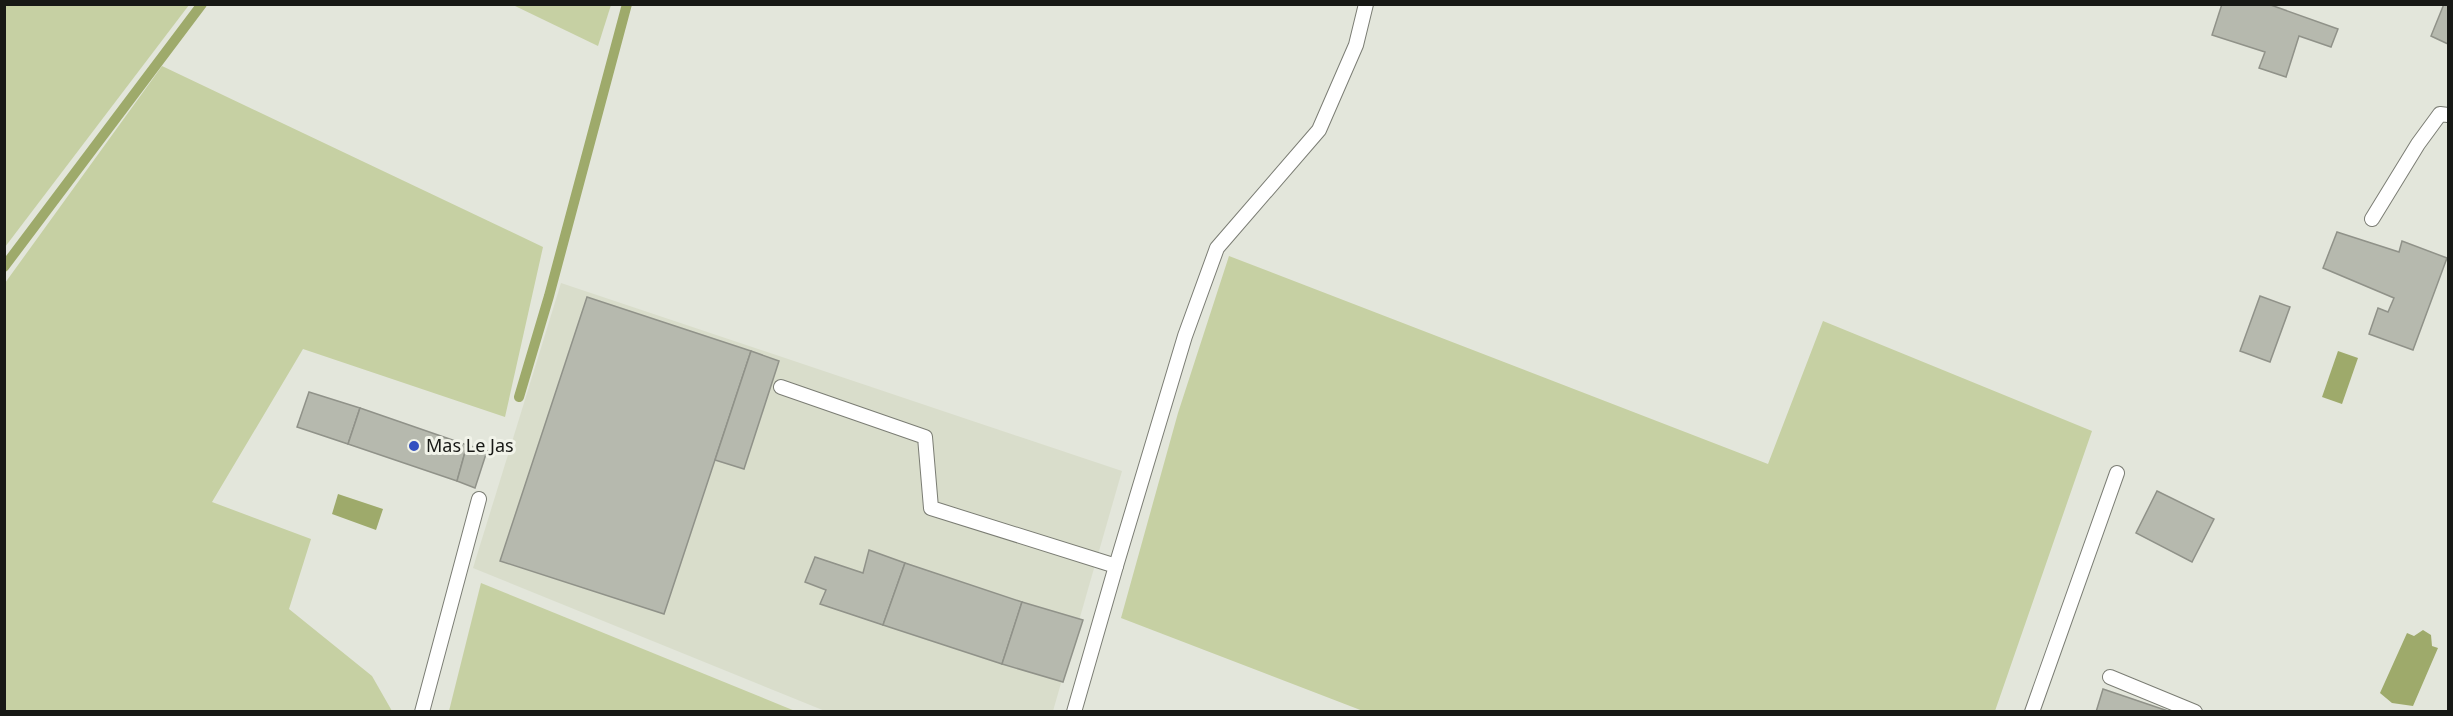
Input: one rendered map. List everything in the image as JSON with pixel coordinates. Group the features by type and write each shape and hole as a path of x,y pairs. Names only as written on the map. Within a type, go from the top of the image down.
{"lane":[{"path":"1074,711 1185,336 1217,248 1319,130 1356,45 1366,4"},
{"path":"2372,219 2423,136 2440,114 2448,115"},
{"path":"782,387 925,436 932,508 1116,566"},
{"path":"2032,711 2117,473"},
{"path":"422,711 479,499"},
{"path":"2110,676 2196,711"}],"shaded area":[{"path":"611,4 598,46 513,5"},
{"path":"4,5 189,5 5,247"},
{"path":"162,66 543,247 505,417 303,349 212,502 311,539 289,609 372,676 392,711 5,711 5,283"},
{"path":"1229,256 1768,464 1823,321 2092,431 1995,711 1363,711 1121,618 1178,413"},
{"path":"561,283 1122,471 1053,711 825,711 473,568"},
{"path":"2338,351 2358,358 2342,404 2322,397"},
{"path":"338,494 383,509 376,530 332,514"},
{"path":"481,583 795,711 449,711"},
{"path":"2423,630 2431,635 2432,646 2438,648 2413,706 2392,703 2380,693 2407,633 2414,636"}],"building":[{"path":"2222,4 2268,4 2338,29 2331,47 2299,36 2286,77 2259,68 2265,52 2212,35"},
{"path":"2444,4 2448,4 2448,44 2431,36"},
{"path":"2337,232 2399,252 2402,241 2447,258 2413,350 2369,334 2378,308 2388,312 2394,298 2323,268"},
{"path":"2260,296 2290,307 2270,362 2240,351"},
{"path":"587,297 751,351 664,614 500,561"},
{"path":"751,351 779,361 744,469 715,460"},
{"path":"309,392 360,408 348,444 297,427"},
{"path":"360,408 467,445 457,481 348,444"},
{"path":"467,445 487,451 475,488 457,481"},
{"path":"2157,491 2214,519 2192,562 2136,533"},
{"path":"869,550 905,563 883,625 820,604 826,590 805,582 815,557 863,573"},
{"path":"905,563 1022,602 1002,664 883,625"},
{"path":"1022,602 1083,620 1063,682 1002,664"},
{"path":"2103,689 2171,712 2096,712"}],"waterway":[{"path":"4,267 202,4"},
{"path":"519,397 549,296 627,4"}],"place":[{"name":"Mas Le Jas","path":"414,446"}]}
